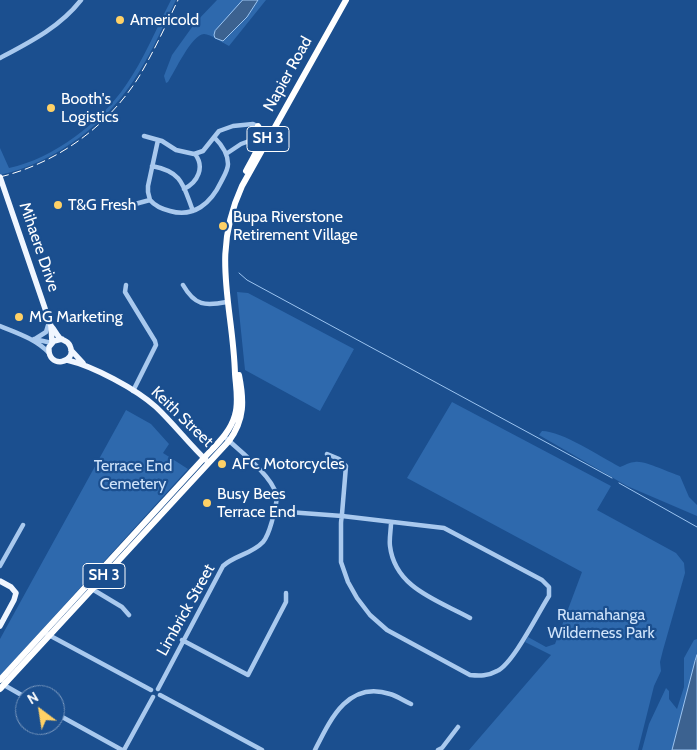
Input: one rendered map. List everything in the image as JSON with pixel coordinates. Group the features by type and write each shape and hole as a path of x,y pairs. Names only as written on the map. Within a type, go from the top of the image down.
{"highway":[{"name":"Napier Road","path":"1,685 226,438 236,414 236,366 224,276 225,246 231,217 242,186 346,0"},
{"path":"242,186 245,172 261,137 258,126"},
{"name":"Napier Road","path":"47,634 92,589 119,555"}],"main road":[{"name":"Mihaere Drive","path":"0,177 50,323 52,342"},
{"name":"Mihaere Drive","path":"50,323 62,339"},
{"path":"62,339 68,342 71,350 67,360 56,361 49,353 49,347 52,342 62,339"},
{"name":"Keith Street","path":"71,350 83,364"},
{"name":"Keith Street","path":"67,360 83,364 133,391 157,408 186,441 207,460"},
{"path":"0,581 11,587 16,593 0,626"}],"street":[{"path":"0,58 34,40 63,20 81,0"},
{"path":"144,136 158,140 176,150 195,154 206,149 220,131 233,126 243,124 258,126 271,133"},
{"path":"158,140 148,192 150,200 156,206 176,213 186,213 209,202 220,186 228,165 226,154 214,137"},
{"path":"226,154 244,142 252,140"},
{"path":"184,188 194,183 199,175 200,165 195,154"},
{"path":"152,166 175,175 182,181 193,211"},
{"path":"135,204 150,200"},
{"path":"126,285 125,292 156,345 133,391"},
{"path":"183,285 189,295 202,304 227,302"},
{"path":"35,339 46,332 50,323"},
{"path":"0,326 39,344 49,353"},
{"path":"28,338 52,342"},
{"name":"Limbrick Street","path":"158,689 182,640 223,566 232,558 254,549 263,542 275,511 276,495 273,486 252,461 226,438"},
{"path":"275,511 342,516 444,528 548,584 550,589 548,596 509,661 499,671 484,676 470,675 387,630 370,615 352,590 341,562 342,516 346,466 339,459 327,454"},
{"path":"391,523 390,544 393,561 400,574 410,586 470,618"},
{"path":"0,566 23,524"},
{"path":"92,589 122,606 129,615"},
{"path":"182,640 248,675 286,602 286,593"},
{"path":"47,634 151,690 158,689 160,695 262,750"},
{"path":"1,685 15,692"},
{"path":"151,690 153,697"},
{"path":"315,750 333,716 345,702 353,697 369,692 384,692 411,704"},
{"path":"65,718 123,750 153,697 160,695"},
{"path":"438,750 442,748 458,727"}],"green space":[{"path":"171,0 176,0 149,55 127,90 113,107 97,123 61,150 21,169 0,175 0,148 9,168 26,163 59,148 75,137 116,99 144,55"},
{"path":"217,0 266,0 229,46 210,35 204,34 194,40 166,83 164,76 172,55 195,23"},
{"path":"237,292 248,293 354,349 320,411 245,370"},
{"name":"Ruamahanga Wilderness Park","path":"452,402 611,486 597,510 676,553 684,563 685,573 660,662 661,671 654,686 638,750 469,750 551,655 525,642 528,637 546,647 555,644 582,572 407,478"},
{"name":"Terrace End Cemetery","path":"126,410 151,424 169,444 163,453 188,469 0,676 0,639"},
{"path":"542,431 560,435 620,467 631,462 639,462 680,476 689,497 697,505 697,516 627,486 539,435"},
{"path":"697,639 697,655 672,750 642,750 649,724 666,688 669,691 669,699 677,709 684,687 684,658 694,640"}],"shaded area":[{"path":"243,0 258,0 247,17 223,41 215,38 215,31"},
{"path":"697,655 697,750 672,750 695,661"}],"waterway":[{"path":"239,273 247,280 612,478"},
{"path":"619,483 697,527"}],"railway":[{"path":"0,177 42,162 80,140 97,126 113,110 140,75 178,0"}],"place":[{"name":"Americold","path":"120,20"},
{"name":"Booth's Logistics","path":"51,108"},
{"name":"T&G Fresh","path":"58,205"},
{"name":"Bupa Riverstone Retirement Village","path":"223,226"},
{"name":"MG Marketing","path":"19,317"},
{"name":"AFC Motorcycles","path":"222,464"},
{"name":"Busy Bees Terrace End","path":"207,503"}]}
